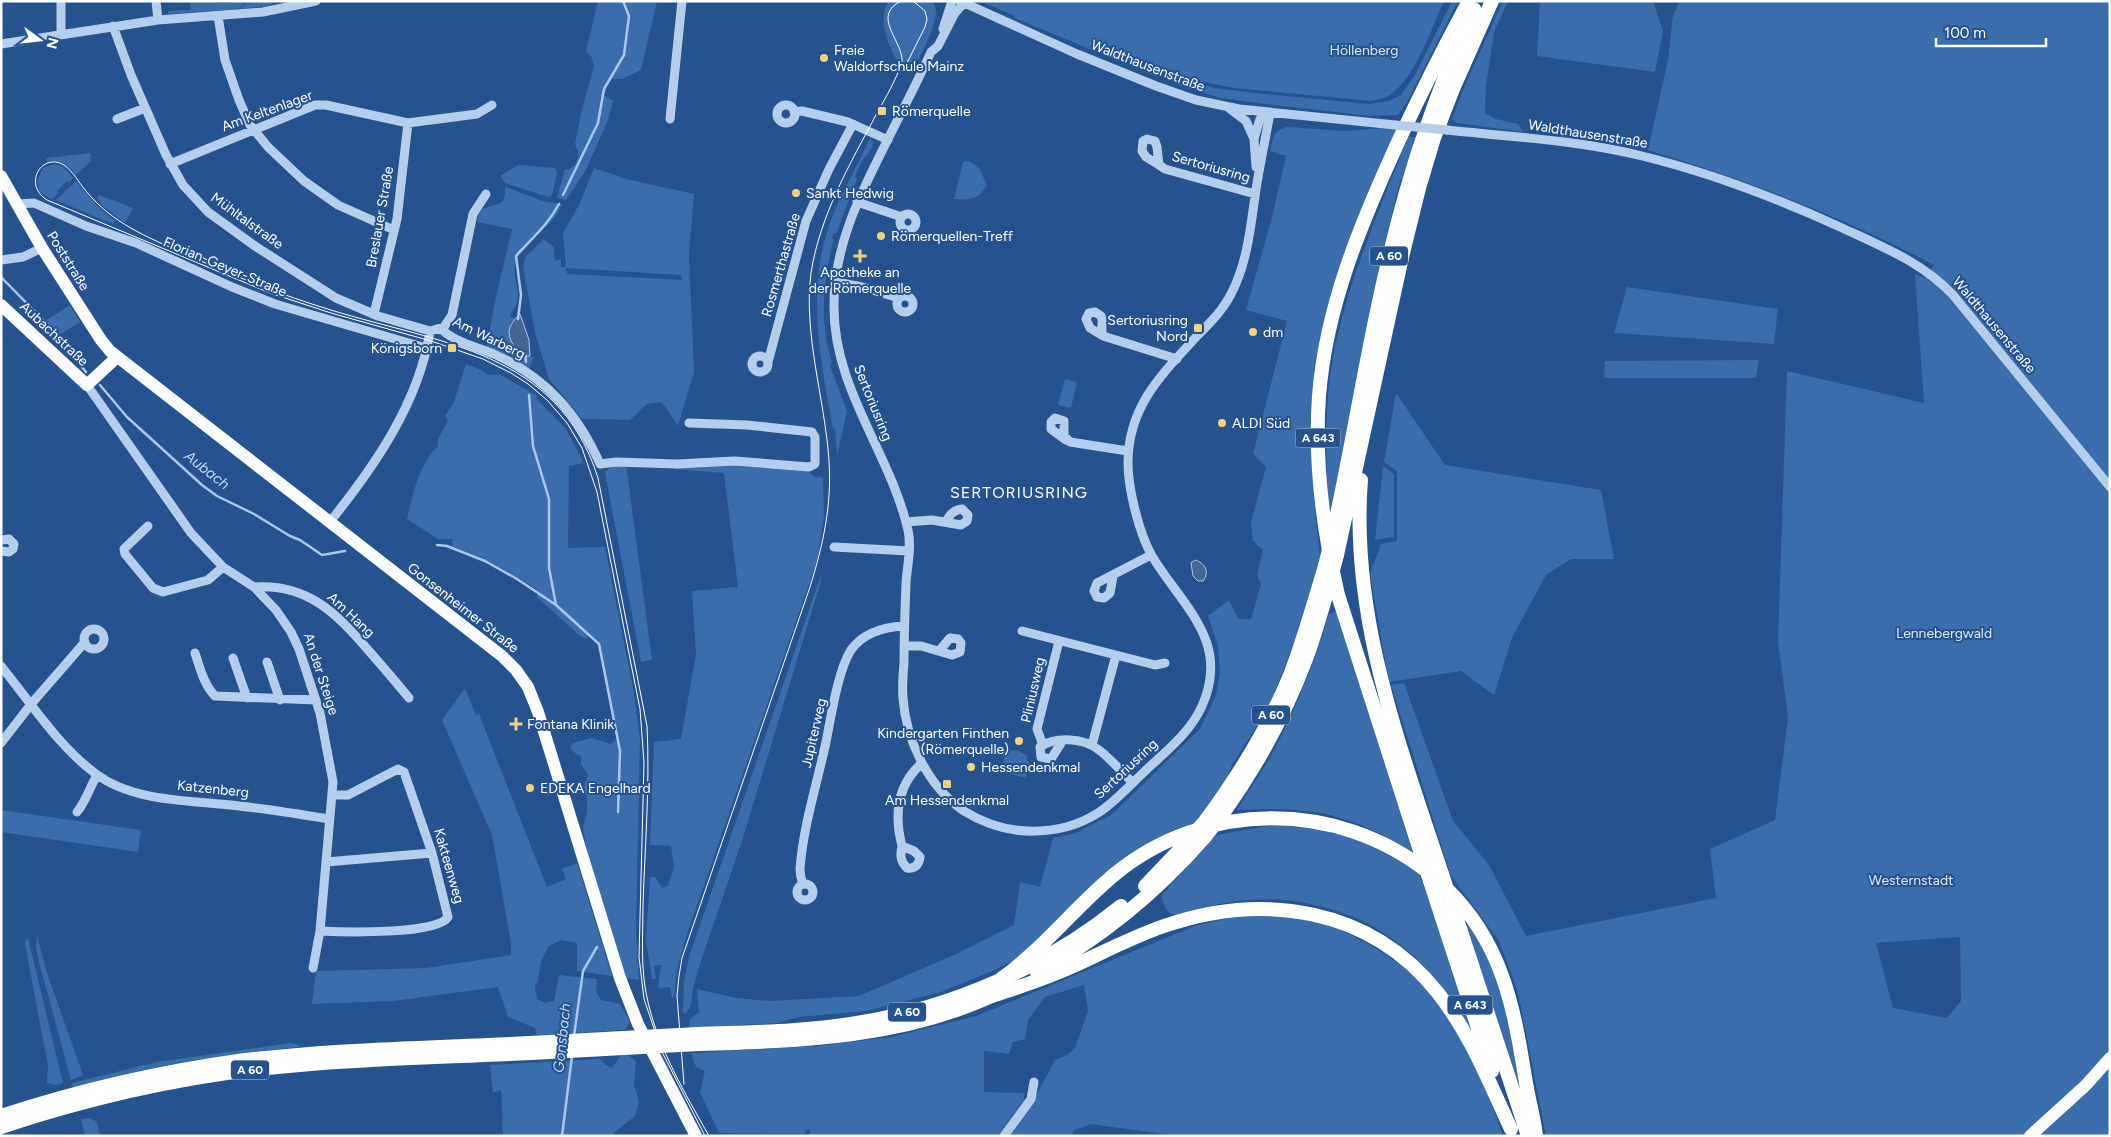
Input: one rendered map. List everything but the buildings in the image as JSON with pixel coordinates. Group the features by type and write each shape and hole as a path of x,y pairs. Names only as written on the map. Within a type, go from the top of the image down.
{"highway":[{"name":"A 643","path":"1469,1 1418,99 1388,163 1348,262 1327,341 1318,421 1321,502 1336,586 1353,646 1423,860 1451,901 1528,1136"},
{"name":"A 60","path":"1,1127 118,1093 239,1072 299,1065 530,1048 698,1039 858,1023 952,999 1001,980 1046,957 1111,914 1142,888 1206,820 1249,756 1278,701 1302,643 1333,533 1379,302 1396,228 1429,120 1477,1"},
{"name":"A 60","path":"698,1039 818,1038 865,1033 920,1022 992,996 1066,957 1119,920 1167,878 1204,838 1222,815 1259,759 1286,707 1307,657 1337,555 1402,257 1422,180 1434,138 1453,89 1492,1"},
{"name":"A 643","path":"1368,414 1362,467 1360,519 1360,556 1366,610 1384,693 1436,878 1512,1132"},
{"path":"1001,980 1040,948 1116,874 1137,858 1177,837 1220,823 1251,818 1289,818 1334,825 1378,840 1418,864 1453,895 1482,932 1494,952 1512,1004 1536,1136"},
{"path":"992,996 1050,976 1142,934 1205,914 1247,908 1268,908 1308,913 1337,921 1364,933 1395,952 1421,974 1438,992 1469,1039 1512,1132"},
{"name":"A 60","path":"1,1116 59,1098 115,1084 237,1062 397,1048 530,1048"}],"main road":[{"name":"Poststraße","path":"1,176 42,248 100,340 114,354"},
{"name":"Aubachstraße","path":"1,305 91,381"},
{"path":"91,381 114,354"},
{"name":"Gonsenheimer Straße","path":"114,354 502,656 516,670 528,687 538,712 612,953 638,1024 696,1136"},
{"path":"2030,1136 2086,1085 2110,1058"}],"street":[{"path":"61,1 61,34"},
{"path":"156,1 158,20"},
{"path":"1,44 158,20 263,12 291,4 316,1"},
{"path":"670,119 682,1"},
{"name":"Sertoriusring","path":"938,46 952,1"},
{"name":"Sertoriusring","path":"962,2 938,46 931,52 857,202 843,240 834,304 835,329 844,373 891,480 910,537 904,626 903,697 907,722 922,763 942,792 961,809 990,825 1033,833 1078,824 1104,809 1179,738 1196,717 1205,697 1210,674 1210,648 1197,619 1151,555 1137,516 1131,491 1128,450 1134,420 1141,404 1155,384 1224,306 1232,291 1245,256 1270,113"},
{"name":"Waldthausenstraße","path":"962,2 1156,86 1196,100 1226,107 1270,113 1447,130 1617,150 1726,179 1778,199 1902,255 1933,276 1953,295 2110,487"},
{"path":"218,16 222,47 231,78 249,124 268,147 304,182 338,205 394,230"},
{"name":"Mühltalstraße","path":"113,26 116,38 170,164 183,185 198,202 216,218 255,246 336,298 374,314 430,331"},
{"name":"Am Keltenlager","path":"170,164 303,109 320,105 408,123 477,114 492,105"},
{"name":"Sertoriusring","path":"1226,107 1246,121 1254,139 1257,179"},
{"path":"117,119 145,108"},
{"path":"794,112 802,111 853,124 888,140"},
{"name":"Sertoriusring","path":"1254,139 1260,119 1270,113"},
{"name":"Breslauer Straße","path":"374,314 394,230 408,123"},
{"name":"Rosmerthastraße","path":"768,362 806,221 829,169 853,124"},
{"name":"Sertoriusring","path":"1159,165 1165,169 1255,194"},
{"path":"329,523 364,479 387,442 413,390 430,331 441,329 452,315 473,214 486,194"},
{"path":"857,202 902,217"},
{"name":"Florian-Geyer-Straße","path":"17,204 34,203 86,226 136,243 232,287 275,304 426,348"},
{"path":"1,260 23,257 42,248"},
{"path":"836,282 862,287 899,298"},
{"name":"Am Warberg","path":"441,329 450,337 510,362 539,379 579,424 600,464 616,462 676,464 735,461 809,467 815,464 815,437 812,432 689,423"},
{"path":"1103,336 1177,359"},
{"name":"An der Steige","path":"91,381 173,509 207,552 223,567 254,587 276,610 291,632 299,649 316,700 333,782 320,932 314,968"},
{"path":"1066,440 1085,445 1128,450"},
{"path":"906,522 946,521"},
{"path":"148,526 124,549 125,554 153,588 158,591 163,592 208,580 218,574 223,567"},
{"path":"1,540 9,539 14,544 9,552 1,551"},
{"path":"834,547 909,551"},
{"path":"1113,576 1151,555"},
{"name":"Am Hang","path":"254,587 278,588 301,593 328,608 348,627 409,698"},
{"name":"Jupiterweg","path":"803,884 800,869 806,831 831,717 847,657 854,647 871,633 884,628 904,626"},
{"path":"1022,631 1155,665 1165,663"},
{"name":"Pliniusweg","path":"1060,640 1037,729 1043,745 1039,750 1041,757 1047,760 1051,759 1063,740"},
{"path":"1,743 32,703 85,642"},
{"path":"904,646 940,650"},
{"path":"195,653 202,674 213,694 223,698 316,700"},
{"path":"1092,745 1116,655"},
{"path":"233,658 247,698"},
{"path":"267,662 280,700"},
{"name":"Katzenberg","path":"1,666 73,754 97,775 121,788 156,796 329,819"},
{"path":"1043,745 1063,740 1092,745 1100,750 1133,783"},
{"path":"902,846 898,816 901,795 906,780 922,763"},
{"name":"Kakteenweg","path":"320,932 384,932 442,924 446,921 448,913 432,853 406,777 401,769 398,768 348,795 333,795"},
{"path":"77,812 84,804 97,775"},
{"path":"326,862 432,853"},
{"path":"1004,1136 1030,1099 1034,1082"}],"green space":[{"path":"190,1 246,2 239,9 168,14 168,11 190,10"},
{"path":"248,1 277,1 267,6 240,9"},
{"path":"598,1 657,1 641,70 622,79 612,79 607,86 605,96 613,101 608,120 586,170 566,200 557,198 565,169 568,170 575,165 579,155 575,144 594,66 591,56 586,51"},
{"path":"889,1 931,1 934,4 936,12 931,33 924,50 912,67 905,63 897,62 885,32 885,9"},
{"name":"Höllenberg","path":"980,1 1444,1 1422,52 1408,77 1390,95 1372,101 1234,88 1198,81 1163,68 1157,77 1015,18 1013,15"},
{"path":"1452,1 1458,1 1406,104 1398,115 1370,116 1249,102 1221,98 1175,84 1174,80 1177,77 1215,88 1265,94 1369,104 1389,101 1401,95 1415,75"},
{"path":"1503,1 1508,1 1494,32 1486,86 1485,113 1496,119 1518,124 1523,132 1457,123 1452,119 1465,85"},
{"path":"1540,1 1653,1 1663,31 1655,72 1537,56"},
{"name":"Lennebergwald","path":"1680,1 2110,1 2110,1136 1546,1136 1518,992 1499,941 1451,876 1391,685 1404,683 1453,821 1489,865 1526,936 1716,898 1710,849 1775,820 1788,718 1778,641 1787,371 1924,403 1915,274 1925,278 1934,265 1830,215 1722,174 1648,150 1668,60 1673,15","holes":["1960,937 1961,1001 1947,1018 1893,1008 1876,943"]},
{"path":"1282,128 1347,131 1382,128 1398,130 1315,363 1310,422 1313,441 1313,490 1320,557 1301,625 1269,707 1232,765 1228,777 1197,822 1176,829 1151,844 1016,959 995,970 941,992 866,1011 799,1017 778,1023 689,1028 690,1019 699,1012 697,989 736,998 770,1001 859,996 956,954 1014,925 1020,882 1040,887 1053,838 1076,833 1111,815 1200,729 1216,695 1220,672 1218,646 1208,616 1229,600 1238,619 1251,619 1261,584 1257,575 1263,550 1253,541 1251,522 1266,467 1253,454 1287,321 1246,310 1272,217 1286,156 1270,151 1276,133"},
{"path":"1408,137 1417,137 1406,177 1400,181 1380,261 1377,288 1330,520 1326,429 1332,361 1351,286 1378,211"},
{"path":"870,138 873,142 872,147 860,164 855,177 857,179 836,234 833,234 832,239 834,239 825,285 824,316 825,332 832,362 830,366 847,411 837,456 835,429 833,429 824,380 818,331 818,281 821,256 831,220"},
{"path":"90,153 91,161 76,175 64,163 56,161 47,162 46,158"},
{"path":"969,161 979,168 987,185 976,197 954,199 963,162"},
{"path":"55,164 64,167 73,178 57,191 58,193 52,200 40,192 37,181 43,168"},
{"path":"518,165 555,168 557,173 552,195 548,197 505,183 500,176"},
{"path":"594,168 626,179 694,194 689,255 694,372 678,426 662,402 647,404 630,420 582,419 549,379 535,333 523,266 526,256 544,239 554,247 555,261 561,259 561,267 566,267 563,233 579,205","holes":["566,268 681,275 682,280 567,274"]},
{"path":"76,181 98,207 115,221 113,224 56,200"},
{"path":"505,187 543,201 562,204 553,220 527,244 517,259 514,269 518,298 510,316 515,319 510,324 525,357 534,357 529,369 491,350 487,346 495,301 512,229 477,222 484,208 497,205 503,200"},
{"path":"99,195 133,208 125,223 103,206 97,198"},
{"path":"1627,287 1778,309 1774,344 1614,333"},
{"path":"70,305 80,322 57,336 45,321"},
{"path":"1759,360 1756,378 1604,378 1605,361"},
{"path":"466,364 488,375 499,374 537,396 536,398 566,429 584,463 569,466 568,548 605,547 634,693 640,739 636,931 639,980 626,978 590,865 583,827 587,812 587,798 584,787 588,775 581,764 581,756 576,754 570,747 573,743 592,738 610,744 615,741 617,734 599,642 590,634 586,639 579,635 537,597 537,590 530,585 484,559 452,546 453,539 438,539 407,519 421,470 431,453 438,446 438,439 448,421 445,416 454,402"},
{"path":"1065,379 1077,382 1071,408 1058,405"},
{"path":"1396,393 1445,465 1601,490 1614,559 1571,559 1546,575 1512,638 1494,695 1461,671 1389,682 1370,574 1381,544 1397,541 1397,471 1384,462"},
{"path":"721,463 804,468 815,477 823,478 824,517 815,567 686,937 677,970 674,997 672,998 670,987 658,988 661,965 654,966 656,979 652,979 646,940 650,877 655,877 662,888 668,885 674,867 671,846 650,845 654,742 681,739 696,654 692,591 738,587 724,473 674,469 679,466"},
{"path":"626,464 652,660 641,662 605,473 612,465"},
{"path":"1383,466 1394,474 1394,537 1375,540"},
{"path":"821,575 821,581 742,841 701,961 693,988 691,1005 686,1013 683,1013 684,981 689,957"},
{"path":"1336,611 1413,853 1370,829 1329,815 1287,809 1237,810 1281,737 1304,686 1329,614"},
{"path":"465,688 476,715 479,714 547,887 566,879 562,869 577,863 612,976 577,971 577,943 561,940 549,946 541,961 538,981 535,986 537,999 546,1003 554,1001 559,975 597,979 596,992 601,1000 620,1004 630,1022 625,1030 537,1035 535,1028 508,1017 498,987 394,1001 312,1004 316,971 426,968 511,955 511,943 492,835 442,720"},
{"path":"1017,750 1028,756 1026,760 1030,763 1026,778 1001,772 1006,751"},
{"path":"1,810 141,830 138,852 1,832"},
{"path":"1273,825 1320,829 1348,836 1376,847 1415,870 1421,878 1481,1047 1446,993 1427,970 1406,950 1383,933 1357,919 1327,908 1294,901 1271,899 1225,903 1178,915 1167,910 1161,896 1216,835"},
{"path":"1241,915 1286,917 1321,923 1365,942 1398,963 1439,1004 1455,1028 1482,1079 1503,1136 1178,1136 1090,1124 1073,1131 1072,1136 1010,1136 1038,1092 1055,1060 1067,1055 1075,1048 1088,1011 1084,985 1045,997 1028,1020 1025,1039 1013,1042 1009,1054 984,1051 984,1092 1024,1093 1024,1099 998,1136 810,1136 810,1129 806,1130 804,1134 719,1133 700,1092 705,1071 696,1067 691,1053 817,1046 891,1037 976,1016 1195,926"},
{"path":"1465,924 1478,937 1490,959 1500,987 1509,1018 1531,1129 1510,1058"},
{"path":"37,935 47,973 83,1075 71,1080 39,962 36,947"},
{"path":"28,938 63,1083 56,1085 47,1083 48,1066 25,944"},
{"path":"291,1043 299,1045 299,1047 242,1053 157,1067 73,1088 72,1083 157,1062"},
{"path":"621,1055 628,1055 636,1061 634,1084 639,1102 635,1116 614,1133 614,1136 503,1136 501,1090 493,1093 490,1065 600,1059 612,1068"},
{"path":"90,1118 97,1122 100,1136 85,1136 81,1119"}],"shaded area":[{"path":"520,314 529,340 530,356 521,357 509,335 511,325"},
{"path":"1195,560 1205,568 1206,574 1203,581 1198,581 1193,576 1191,563"}],"waterway":[{"path":"563,195 598,123 604,89 624,55 629,16 623,1"},
{"path":"518,319 521,295 516,256 545,225 559,204"},
{"name":"Aubach","path":"1,277 47,324 86,372"},
{"path":"525,354 526,362"},
{"name":"Aubach","path":"100,385 127,417 202,485 217,496 254,514 322,555 345,551"},
{"path":"529,395 533,446 549,499 549,568 556,605"},
{"name":"Gonsbach","path":"437,545 447,546 485,561 517,579 556,605 599,644 620,751 618,812"},
{"name":"Gonsbach","path":"574,1036 583,971 597,947"},
{"name":"Gonsbach","path":"562,1136 572,1056"}],"tram line":[{"path":"684,1084 677,996 682,958 810,587 826,525 830,477 829,461 812,343 809,296 815,252 837,190 891,88 902,62 901,54 888,22 888,14 892,7 901,1"},
{"path":"904,69 925,27 927,19 925,11 913,1"},
{"path":"705,1136 662,1052 644,999 639,957 644,762 640,709 597,492 582,448 567,423 547,400 528,384 483,359 431,341 331,313 270,293 47,200 36,186 36,178 42,166 56,162 64,165 107,212 131,228 156,241 220,269 312,304 414,333 491,359 525,378 555,403 580,436 598,478 647,726 648,793 642,941 645,990 653,1020 666,1054 709,1136"}],"place":[{"name":"Freie Waldorfschule Mainz","path":"824,58"},
{"name":"Römerquelle","path":"882,111"},
{"name":"Sankt Hedwig","path":"796,193"},
{"name":"Römerquellen-Treff","path":"881,236"},
{"name":"Apotheke an der Römerquelle","path":"860,256"},
{"name":"Sertoriusring Nord","path":"1198,328"},
{"name":"dm","path":"1253,332"},
{"name":"Königsborn","path":"452,348"},
{"name":"ALDI Süd","path":"1222,423"},
{"name":"Fontana Klinik","path":"516,724"},
{"name":"Kindergarten Finthen (Römerquelle)","path":"1019,741"},
{"name":"Hessendenkmal","path":"971,767"},
{"name":"Am Hessendenkmal","path":"947,784"},
{"name":"EDEKA Engelhard","path":"530,788"}],"district":[{"name":"SERTORIUSRING","path":"1019,492"}],"park label":[{"name":"Westernstadt","path":"1911,880"}]}
